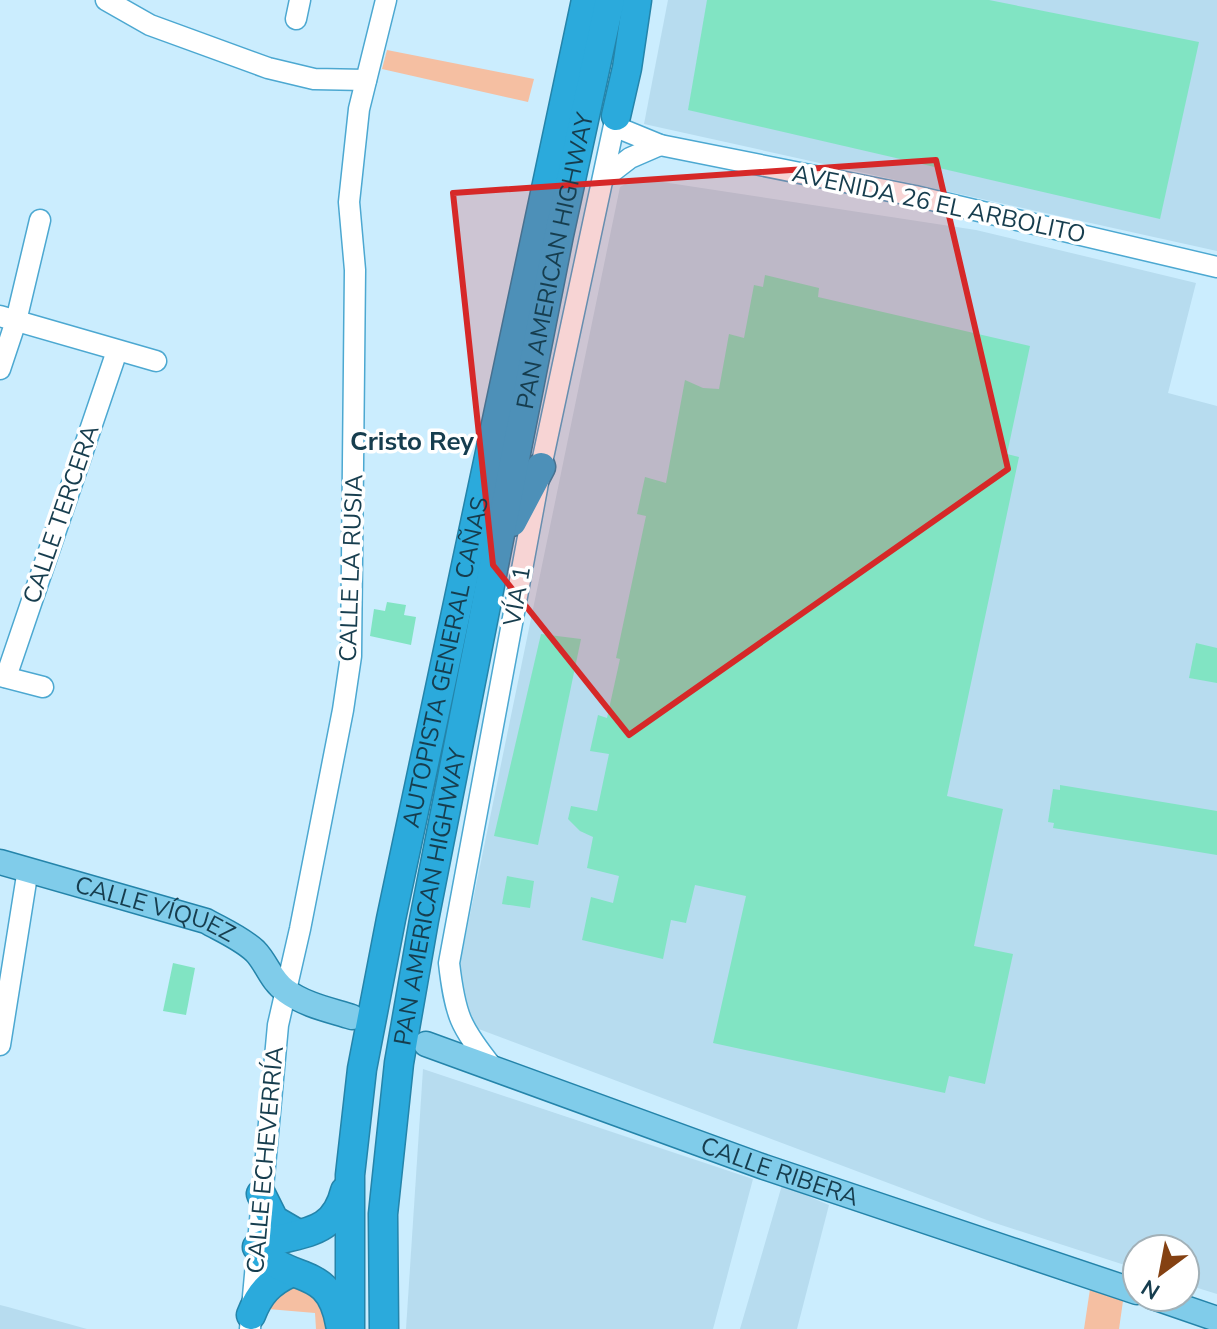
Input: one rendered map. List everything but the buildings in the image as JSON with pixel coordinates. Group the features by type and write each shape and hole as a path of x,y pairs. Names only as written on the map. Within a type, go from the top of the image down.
{"highway":[{"name":"AUTOPISTA GENERAL CAÑAS","path":"350,1329 350,1175 362,1069 586,0"},
{"name":"PAN AMERICAN HIGHWAY","path":"384,1329 383,1214 399,1063 424,920 559,235 610,0"},
{"path":"616,116 637,0"},
{"path":"498,547 541,467"},
{"path":"340,1329 337,1308 327,1288 318,1281 290,1273 268,1260 257,1247 275,1239 314,1232 327,1225 337,1214 350,1175"},
{"path":"261,1194 274,1220 298,1234"},
{"path":"250,1322 264,1290 276,1279 290,1273"}],"main road":[{"name":"CALLE VÍQUEZ","path":"0,862 206,921 255,951 285,991"},
{"path":"285,991 308,1003 352,1017"},
{"name":"CALLE RIBERA","path":"426,1044 764,1167 1121,1287"}],"street":[{"path":"106,0 150,25 268,68 314,79 366,80"},
{"name":"CALLE LA RUSIA","path":"285,991 340,726 351,656 355,296 349,202 359,109 386,0"},
{"name":"AVENIDA 26 EL ARBOLITO","path":"616,116 621,129 660,145 915,196 1212,264"},
{"name":"VÍA 1","path":"493,1068 468,1036 454,1006 449,963 541,467 616,116"},
{"path":"604,178 630,158 660,145"},
{"path":"0,369 8,319 40,220"},
{"path":"8,319 156,361"},
{"name":"CALLE TERCERA","path":"3,676 117,351"},
{"path":"3,676 43,687"},
{"path":"0,1045 28,869"},
{"name":"CALLE ECHEVERRÍA","path":"250,1322 278,1025 285,991"}],"highlighted area":[{"path":"936,160 1008,469 629,735 493,565 453,193"}],"shaded area":[{"path":"668,0 1217,0 1217,251 644,124"},
{"path":"387,50 534,79 528,102 382,69"},
{"path":"636,178 976,230 1196,283 1168,393 1217,406 1217,1294 1201,1289 1201,1233 1121,1233 1121,1264 992,1222 468,1025 459,968 620,187"},
{"path":"423,1069 753,1179 713,1329 406,1329"},
{"path":"782,1185 829,1205 797,1329 740,1329"},
{"path":"295,1283 317,1292 332,1329 316,1329 315,1313 268,1309 269,1300"},
{"path":"1090,1289 1121,1300 1119,1329 1084,1329"},
{"path":"0,1305 8,1307 87,1329 0,1329"}],"district":[{"name":"Cristo Rey","path":"412,441"}]}
